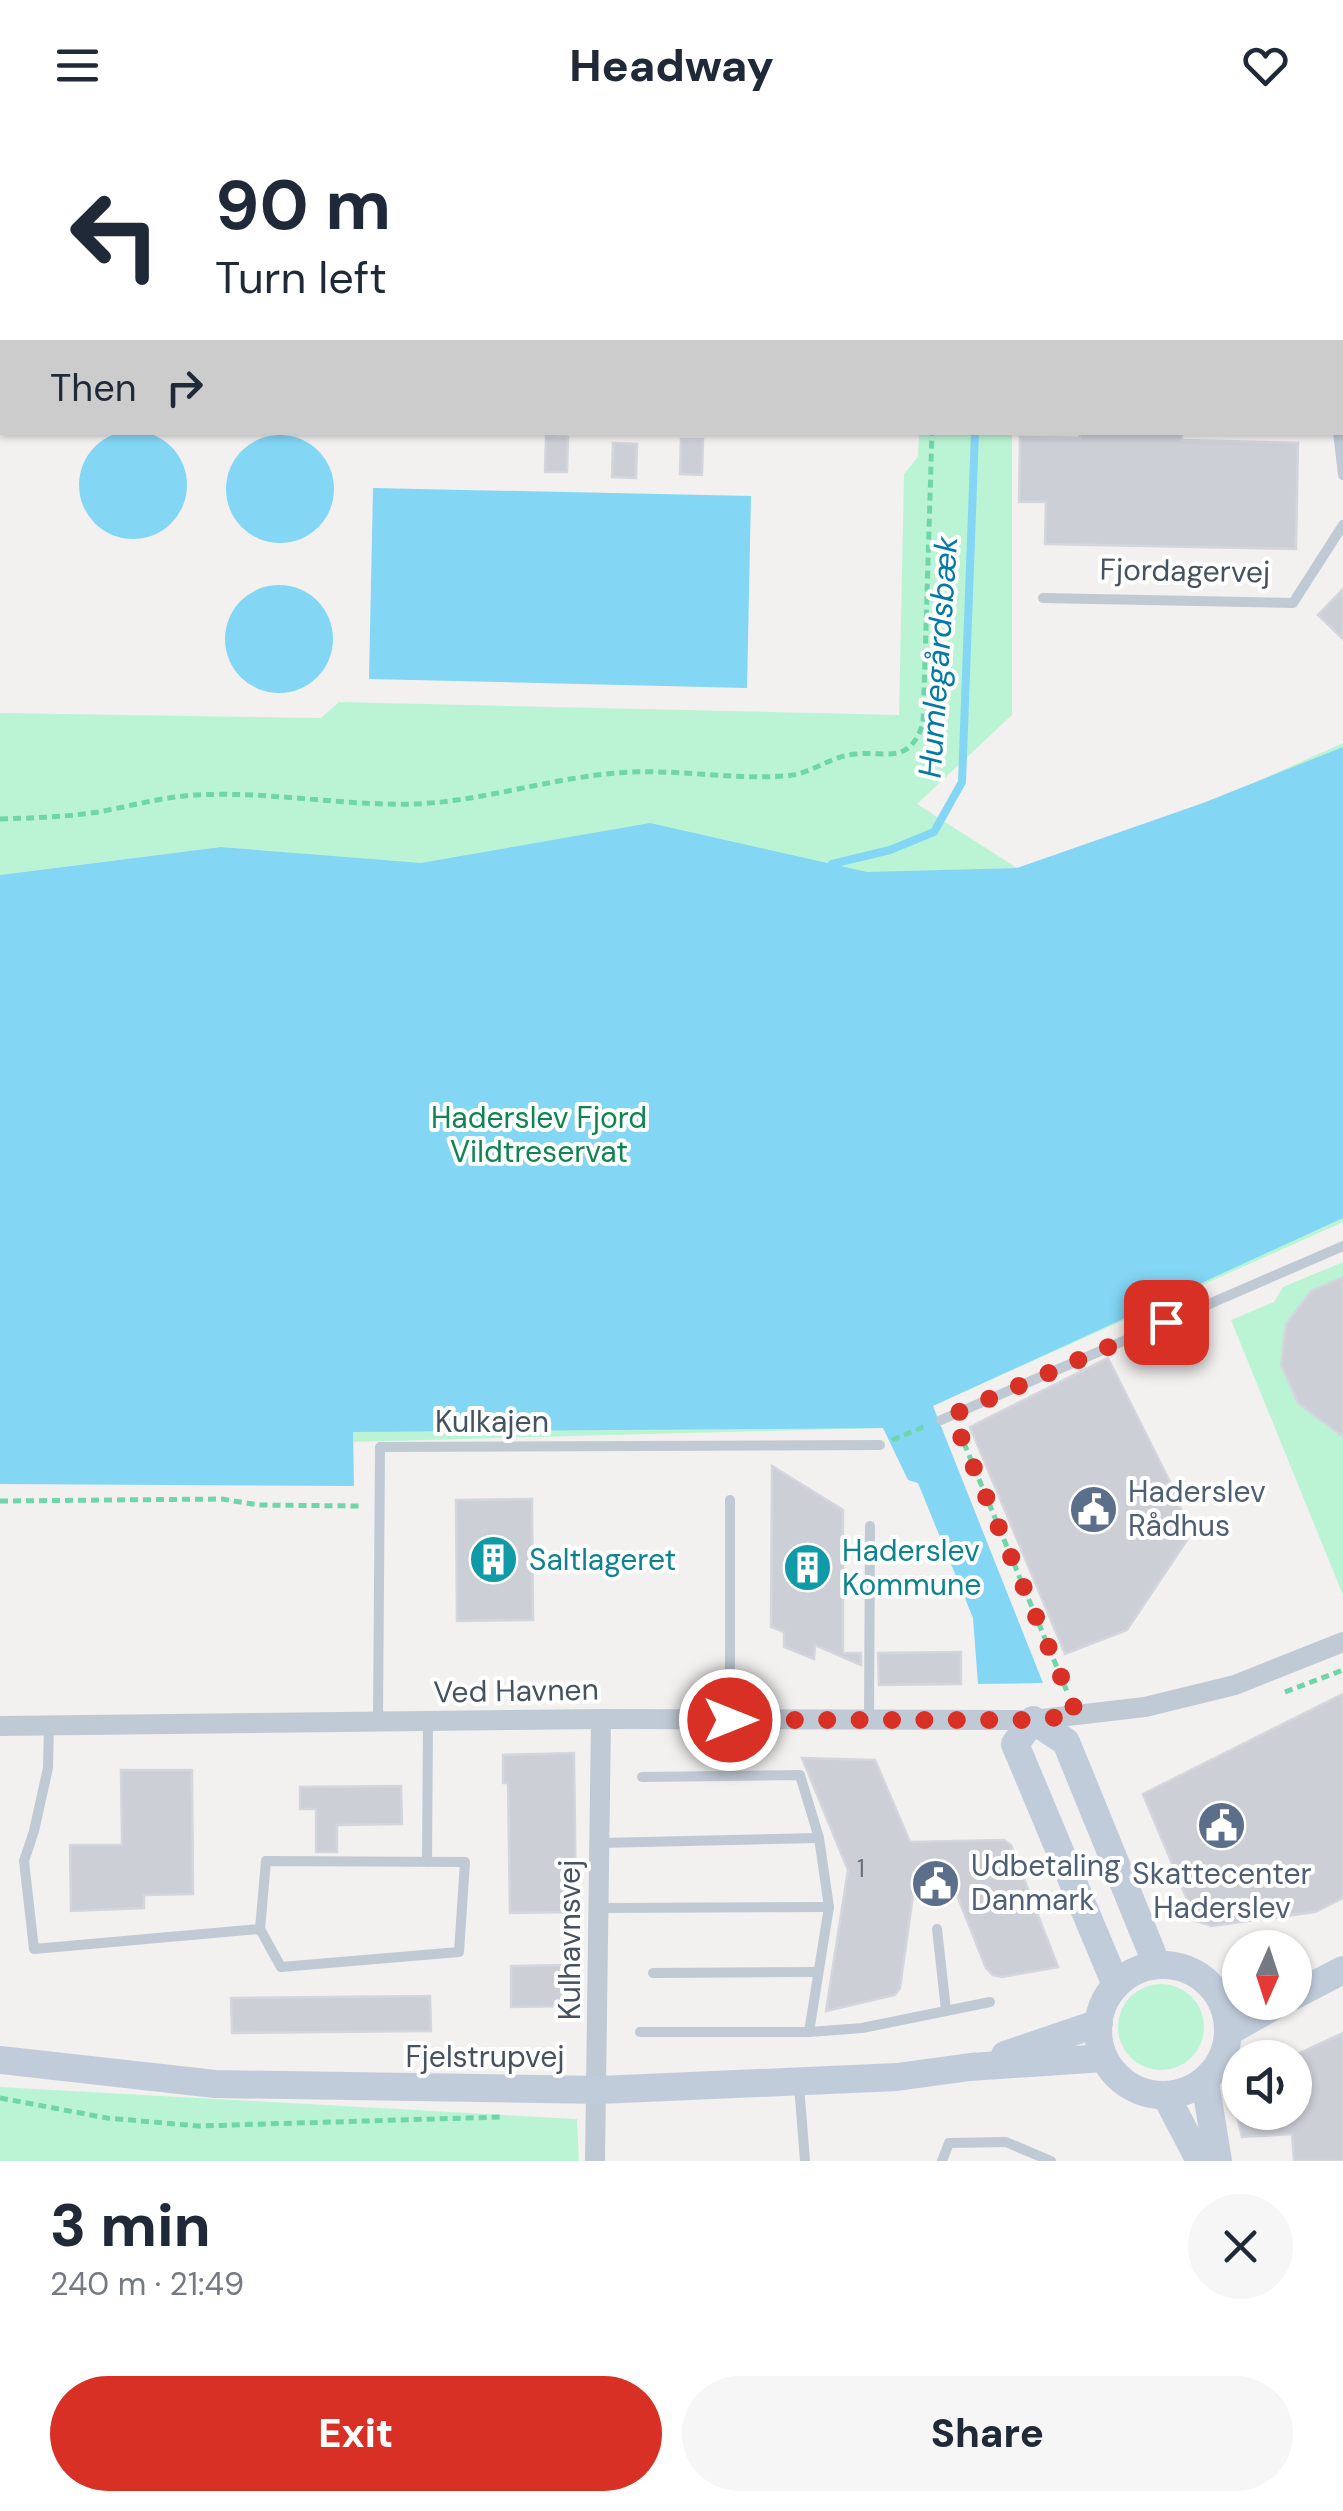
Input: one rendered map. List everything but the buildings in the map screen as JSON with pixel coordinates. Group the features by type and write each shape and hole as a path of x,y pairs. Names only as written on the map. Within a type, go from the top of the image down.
{"street":[{"name":"Ved Havnen","path":"0,1726 601,1719 1033,1720 1144,1707 1234,1685 1343,1642"},
{"name":"Kulhavnsvej","path":"596,2161 601,1719"},
{"path":"1116,1985 1015,1744 1033,1720 1066,1742 1158,1966"},
{"path":"1222,1987 1191,1971 1158,1966 1128,1975 1107,1997 1098,2023 1104,2058 1126,2084 1141,2092 1166,2096 1186,2091 1205,2080 1224,2055 1226,2020"},
{"path":"1312,1976 1341,1971"},
{"path":"1312,1986 1341,1971"},
{"path":"1228,2032 1250,2020"},
{"name":"Fjelstrupvej","path":"970,2067 1098,2023"},
{"name":"Fjelstrupvej","path":"0,2060 215,2084 599,2090 897,2078 970,2067 1104,2058"},
{"path":"1205,2080 1218,2161"},
{"path":"1166,2096 1200,2161"}],"lane":[{"path":"1338,435 1343,475"},
{"name":"Fjordagervej","path":"1043,598 1292,603 1343,525"},
{"path":"947,1417 1343,1246"},
{"name":"Kulkajen","path":"378,1723 380,1447 880,1445"},
{"path":"730,1500 730,1720"},
{"path":"869,1720 870,1526"},
{"path":"426,1862 428,1722"},
{"path":"49,1725 48,1768 24,1861 34,1949 260,1929"},
{"path":"642,1777 800,1775 819,1838 829,1907 809,2032"},
{"path":"600,1842 819,1838"},
{"path":"266,1861 464,1862 459,1952 281,1967 260,1929 266,1861"},
{"path":"600,1908 829,1907"},
{"path":"937,1928 946,2010"},
{"path":"653,1973 818,1972"},
{"path":"640,2032 809,2032 862,2028 990,2002"},
{"path":"799,2084 804,2161"},
{"path":"942,2161 949,2143 1006,2142 1052,2161"}],"path":[{"path":"0,819 98,812 197,795 417,804 493,796 619,772 784,776 812,772 846,756 891,756 907,750 918,738 923,724 932,435"},
{"path":"880,1445 947,1417 1077,1715"},
{"path":"0,1500 222,1499 260,1505 380,1506"},
{"path":"0,2098 106,2118 198,2126 503,2117"}],"green space":[{"name":"Haderslev Fjord Vildtreservat","path":"919,435 1012,435 1012,715 917,804 1017,868 918,871 1012,891 1343,743 1343,1222 883,1428 0,1451 0,887 313,855 221,847 0,875 0,713 321,718 339,702 899,715 904,474 918,457"},
{"path":"1343,1262 1343,1595 1231,1320 1274,1302 1283,1287"},
{"path":"1161,1984 1185,1991 1197,2003 1204,2027 1197,2051 1185,2063 1161,2070 1137,2063 1125,2051 1118,2027 1125,2003 1137,1991"},
{"path":"0,2087 577,2119 579,2161 0,2161"}],"water":[{"path":"112,435 154,435 178,455 186,474 186,496 178,515 163,530 144,538 122,538 103,530 88,515 80,496 83,464 95,447"},
{"path":"280,435 301,439 318,451 330,468 334,489 330,510 318,527 301,539 280,543 259,539 242,527 230,510 226,489 230,468 242,451 259,439"},
{"path":"373,488 751,496 747,688 369,679"},
{"path":"279,585 300,589 317,601 329,618 333,639 329,660 317,677 300,689 279,693 258,689 241,677 229,660 225,639 229,618 241,601 258,589"},
{"name":"Haderslev Fjord Vildtreservat","path":"1343,747 1343,1218 933,1406 1043,1683 978,1684 973,1618 918,1483 908,1480 883,1428 353,1432 354,1486 0,1484 0,875 221,847 421,863 650,823 867,872 1017,868 1203,803"}],"waterway":[{"name":"Humlegårdsbæk","path":"832,864 890,850 934,832 962,782 975,435"}],"place":[{"name":"Haderslev Rådhus","path":"1093,1509"},
{"name":"Saltlageret","path":"494,1560"},
{"name":"Haderslev Kommune","path":"807,1568"},
{"name":"Skattecenter Haderslev","path":"1222,1825"},
{"name":"Udbetaling Danmark","path":"936,1883"}],"route":[{"path":"730,1720 1033,1720 1077,1715 952,1415 1166,1322"}]}
